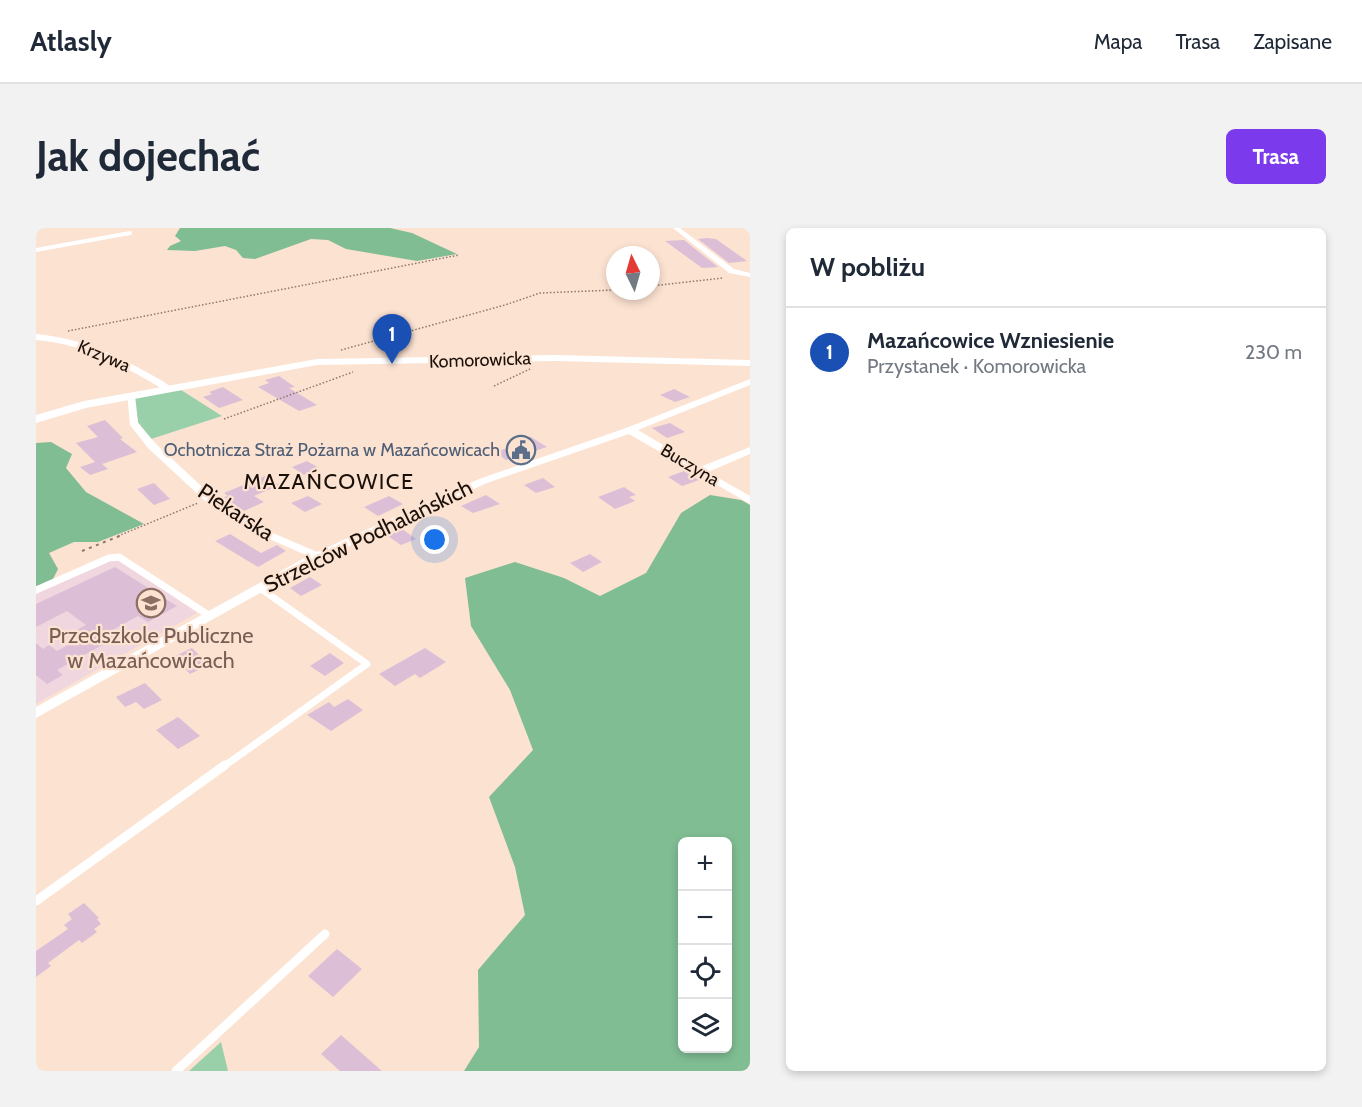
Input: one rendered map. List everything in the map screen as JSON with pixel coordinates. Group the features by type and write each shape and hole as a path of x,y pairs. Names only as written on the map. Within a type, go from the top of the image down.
{"street":[{"path":"676,228 732,271 750,275"},
{"name":"Krzywa","path":"36,337 48,337 99,352 135,369 167,388"},
{"name":"Komorowicka","path":"36,419 129,395 317,362 555,358 750,363"},
{"name":"Strzelców Podhalańskich","path":"36,713 317,556 483,481 630,430 750,382"},
{"name":"Piekarska","path":"129,395 133,423 152,446 208,498 255,529 317,556"},
{"name":"Buczyna","path":"630,430 750,501"},
{"path":"700,471 750,450"}],"lane":[{"path":"36,250 130,233"},
{"path":"36,590 109,558 119,557 210,616"},
{"path":"36,901 368,664 260,588"},
{"path":"176,1071 325,934"}],"path":[{"path":"48,337 127,318 323,283 459,255"},
{"path":"660,285 728,278"},
{"path":"335,352 505,305 540,293 606,290"},
{"path":"494,386 555,358"},
{"path":"224,419 345,376 367,366 370,362"},
{"path":"82,551 137,530 208,498"}],"shaded area":[{"path":"116,560 125,562 197,613 36,704 36,594 106,562"}],"green space":[{"path":"180,228 390,228 412,233 457,254 417,261 346,249 328,240 311,239 255,259 243,258 236,250 225,246 195,251 167,250 181,241 175,236"},
{"path":"181,390 222,416 151,439 138,422 134,397"},
{"path":"51,442 72,454 66,468 86,492 144,524 98,542 74,542 49,553 58,569 52,581 36,588 36,443"},
{"path":"710,495 741,500 750,505 750,1071 464,1071 479,1047 478,970 525,915 515,867 489,797 533,750 510,690 471,626 465,578 515,562 564,578 600,596 646,573 681,513"},
{"path":"221,1042 228,1071 189,1071"}],"building":[{"path":"698,239 716,239 747,261 729,263"},
{"path":"684,240 718,267 702,268 665,241"},
{"path":"279,376 295,387 289,388 317,405 299,411 258,387 269,383 265,380"},
{"path":"223,387 243,400 219,408 203,397"},
{"path":"674,389 690,397 675,402 660,395"},
{"path":"105,420 123,438 120,439 137,452 102,464 108,469 90,475 80,467 95,462 76,443 98,437 87,426"},
{"path":"670,423 685,432 667,438 652,428"},
{"name":"Ochotnicza Straż Pożarna w Mazańcowicach","path":"531,437 547,447 506,460 495,452 511,447 506,444"},
{"path":"307,461 319,468 304,475 292,467"},
{"path":"684,471 699,480 682,486 668,477"},
{"path":"265,476 280,485 254,496 264,502 244,511 224,497 228,496 224,493"},
{"path":"543,478 555,487 536,493 524,485"},
{"path":"154,483 170,499 154,505 137,489"},
{"path":"624,487 636,495 629,497 635,501 615,509 598,497"},
{"path":"486,495 500,504 473,513 461,506"},
{"path":"308,496 322,504 305,512 291,503"},
{"path":"389,496 403,504 378,516 364,507"},
{"path":"402,529 416,539 401,545 388,536"},
{"path":"230,534 261,553 277,545 286,551 258,567 215,541"},
{"path":"590,554 602,562 583,572 570,563"},
{"path":"115,567 177,606 148,622 138,616 107,633 115,638 57,670 63,675 47,684 36,675 36,643 43,649 49,645 57,651 83,637 75,631 86,625 67,611 36,627 36,604"},
{"path":"310,577 322,585 301,596 290,588"},
{"path":"192,648 209,665 190,674 173,657"},
{"path":"425,648 446,662 420,678 415,674 395,686 379,674"},
{"path":"330,653 344,663 325,676 310,666"},
{"path":"145,683 162,700 144,709 136,702 125,707 116,697"},
{"path":"348,699 363,710 331,731 307,715 329,702 334,707"},
{"path":"178,717 200,736 178,749 156,730"},
{"path":"84,903 99,918 97,919 101,924 94,929 97,932 82,943 79,940 48,963 51,966 36,977 36,951 68,929 64,925 72,919 68,914"},
{"path":"337,949 362,969 333,997 308,976"},
{"path":"341,1035 382,1071 340,1071 321,1054"}],"place":[{"name":"Mazańcowice Wzniesienie","path":"392,364"},
{"name":"Ochotnicza Straż Pożarna w Mazańcowicach","path":"521,450"},
{"name":"Przedszkole Publiczne w Mazańcowicach","path":"151,603"}],"district":[{"name":"MAZAŃCOWICE","path":"329,481"}]}
